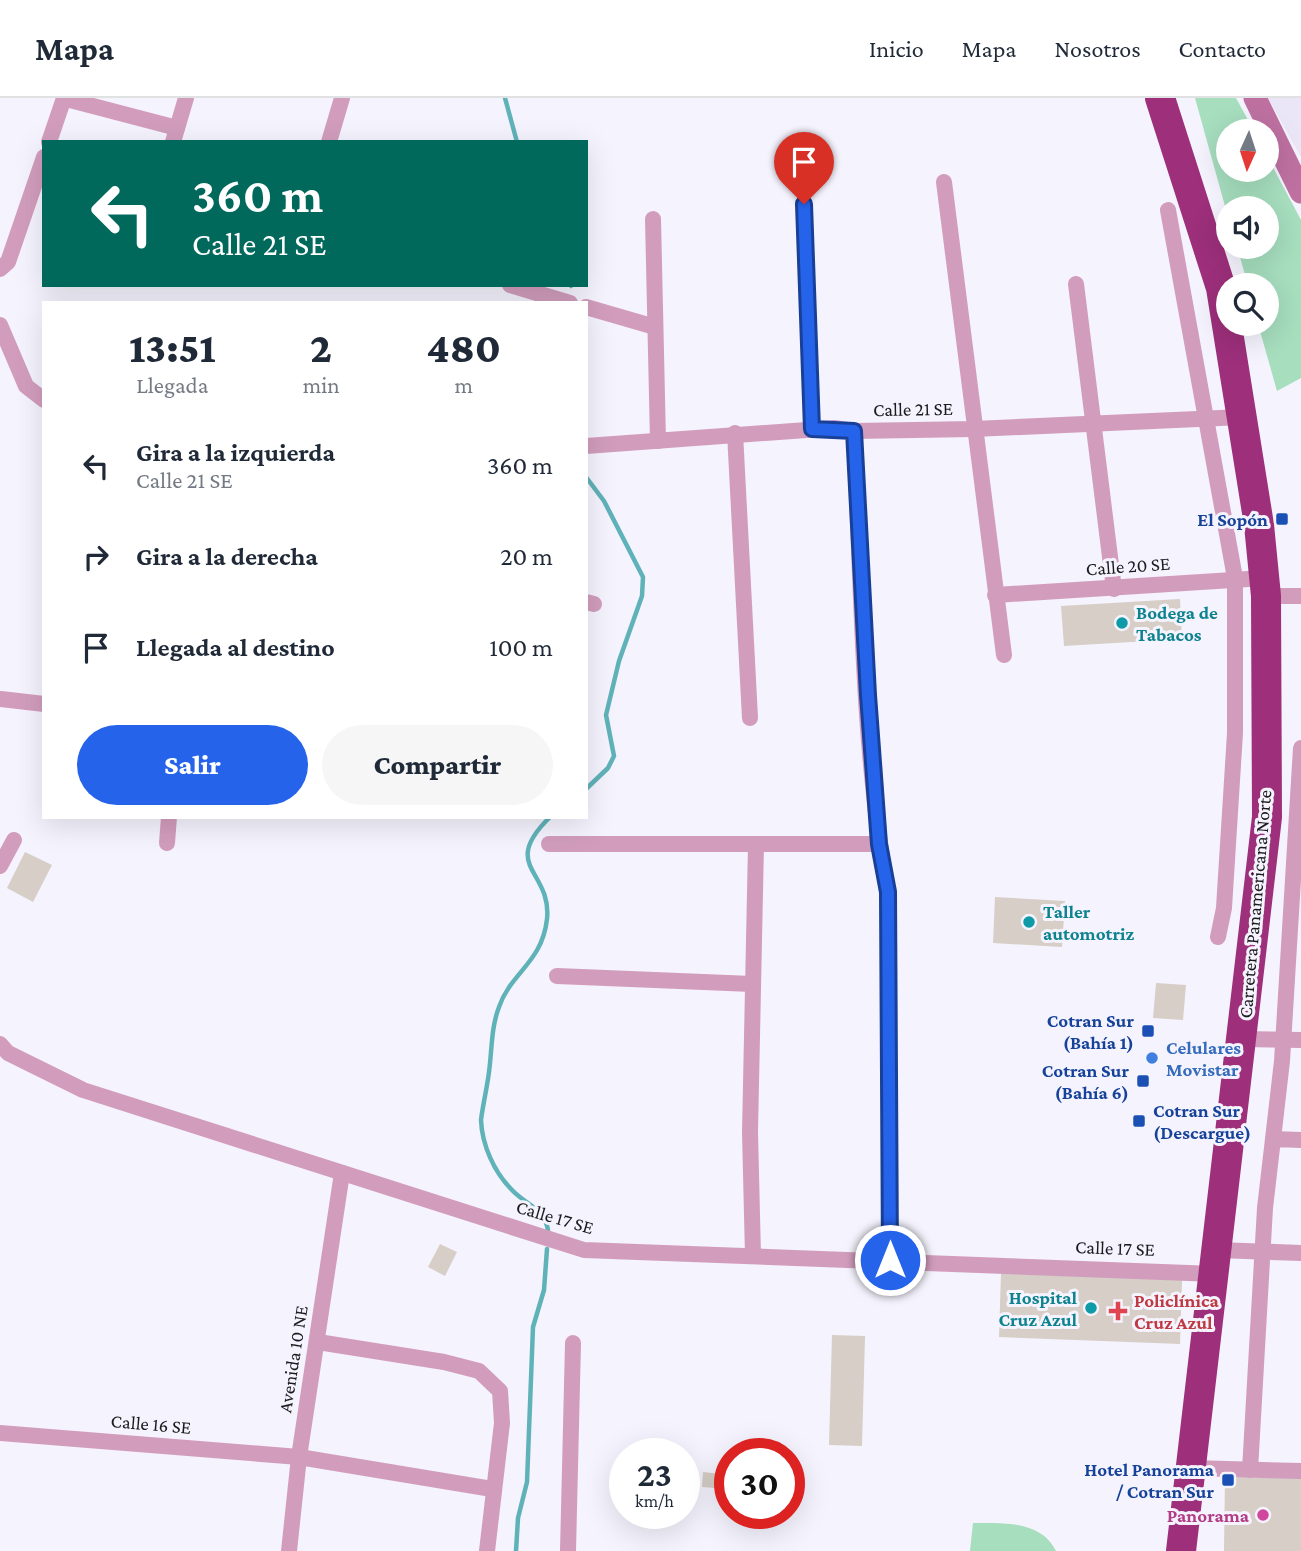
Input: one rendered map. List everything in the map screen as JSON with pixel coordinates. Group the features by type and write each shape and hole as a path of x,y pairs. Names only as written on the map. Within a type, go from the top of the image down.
{"highway":[{"name":"Carretera Panamericana Norte","path":"1160,98 1221,288 1259,525 1255,584 1266,817 1217,1262 1181,1551"}],"street":[{"path":"50,140 63,101 70,100 175,135 186,98"},
{"path":"330,140 342,98"},
{"path":"1255,98 1301,191"},
{"path":"0,269 8,262 42,163"},
{"path":"944,183 1004,655"},
{"path":"804,204 812,429"},
{"path":"1168,210 1208,418 1255,584 1235,733 1224,908 1218,937"},
{"path":"653,219 657,441"},
{"path":"1076,284 1114,589"},
{"path":"517,287 563,301"},
{"path":"588,308 655,327"},
{"path":"0,326 26,386 42,398"},
{"name":"Calle 21 SE","path":"588,446 812,429 974,429 1091,421 1242,417"},
{"path":"854,431 879,844 888,892 890,1260"},
{"path":"735,433 750,718"},
{"name":"Calle 20 SE","path":"995,595 1255,584 1301,596"},
{"path":"1,699 42,704"},
{"path":"1250,1470 1263,1251 1299,816 1301,748"},
{"path":"1266,817 1299,816"},
{"path":"167,844 170,819"},
{"path":"0,866 14,840"},
{"path":"549,844 879,844"},
{"path":"753,1256 750,1132 756,845"},
{"path":"1224,908 1256,905"},
{"path":"557,976 752,984"},
{"path":"1242,1039 1301,1040"},
{"name":"Calle 17 SE","path":"0,1044 8,1053 83,1090 584,1250 890,1260 1217,1262 1263,1251 1301,1253"},
{"path":"1273,1139 1301,1140"},
{"name":"Avenida 10 NE","path":"289,1551 299,1457 342,1173"},
{"path":"318,1342 444,1362 479,1371 500,1391 502,1423 492,1489 487,1551"},
{"path":"568,1551 573,1343"},
{"name":"Calle 16 SE","path":"0,1433 299,1457 492,1489"},
{"path":"1191,1468 1301,1471"}],"shaded area":[{"path":"1268,98 1301,98 1301,157"}],"green space":[{"path":"1195,98 1236,98 1247,119 1216,119 1216,174"},
{"path":"1279,179 1301,220 1301,378 1277,391 1261,336 1279,336 1279,273 1245,273 1240,259 1279,259 1279,196 1222,196 1218,182 1279,182"},
{"path":"973,1523 1020,1525 1041,1534 1056,1551 970,1551"}],"building":[{"name":"Bodega de Tabacos","path":"1180,599 1182,639 1064,646 1061,606"},
{"path":"25,852 52,865 33,902 7,888"},
{"name":"Taller automotriz","path":"995,897 1065,901 1062,947 993,943"},
{"path":"1156,983 1186,985 1183,1020 1153,1018"},
{"path":"440,1244 457,1252 445,1276 428,1267"},
{"name":"Hospital Cruz Azul","path":"1001,1273 1182,1280 1180,1344 999,1337"},
{"path":"832,1335 865,1336 862,1446 829,1445"},
{"path":"703,1472 714,1473 714,1488 702,1487"},
{"name":"Panorama","path":"1225,1477 1301,1478 1301,1551 1224,1551"}],"waterway":[{"path":"505,98 516,140"},
{"path":"588,480 604,501 643,577 642,596 619,661 606,715 614,756 608,768 588,787"},
{"path":"548,819 535,834 529,847 528,858 546,903 544,934 533,957 504,995 496,1015 481,1120 484,1139 495,1167 512,1190 539,1212 548,1230"},
{"path":"516,1551 518,1518 527,1482 533,1327 544,1290 547,1249"}],"place":[{"name":"El Sopón","path":"1282,519"},
{"name":"Bodega de Tabacos","path":"1122,623"},
{"name":"Taller automotriz","path":"1029,922"},
{"name":"Cotran Sur (Bahía 1)","path":"1148,1031"},
{"name":"Celulares Movistar","path":"1152,1058"},
{"name":"Cotran Sur (Bahía 6)","path":"1143,1081"},
{"name":"Cotran Sur (Descargue)","path":"1139,1121"},
{"name":"Hospital Cruz Azul","path":"1091,1308"},
{"name":"Policlínica Cruz Azul","path":"1118,1311"},
{"name":"Hotel Panorama / Cotran Sur","path":"1228,1480"},
{"name":"Panorama","path":"1263,1515"}],"route":[{"path":"804,204 812,429 854,431 868,695 879,844 888,892 890,1260"}]}
